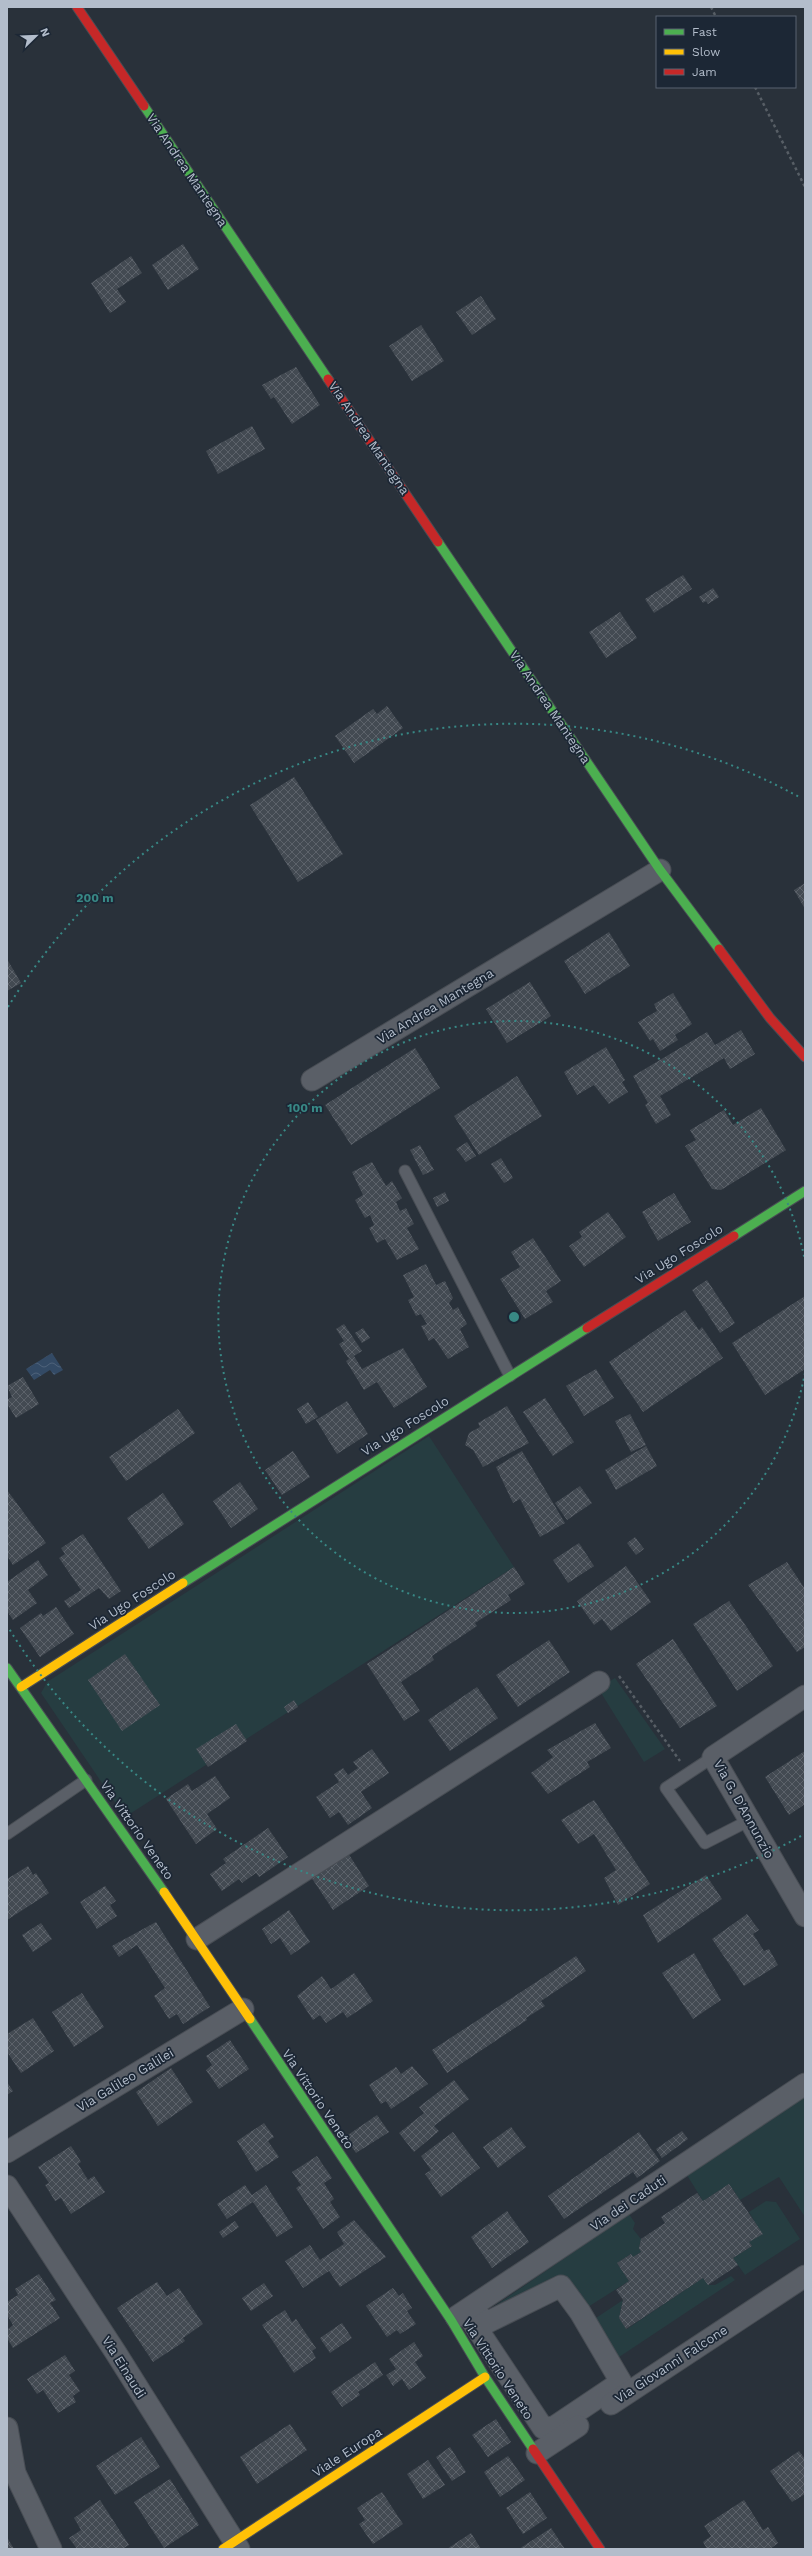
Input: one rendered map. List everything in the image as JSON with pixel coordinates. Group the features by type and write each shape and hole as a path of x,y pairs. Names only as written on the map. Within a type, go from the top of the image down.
{"main road":[{"name":"Via Andrea Mantegna","path":"78,7 660,870 770,1018 805,1056"},
{"name":"Via Ugo Foscolo","path":"21,1687 805,1190"},
{"name":"Via Vittorio Veneto","path":"7,1668 197,1939 242,2009 451,2320 485,2377 600,2549"},
{"name":"Viale Europa","path":"232,2547 485,2377"}],"street":[{"name":"Via Andrea Mantegna","path":"312,1080 660,870"},
{"path":"197,1939 424,1792 599,1682"},
{"name":"Via G. D'Annunzio","path":"805,1696 713,1757 805,1916"},
{"name":"Via Galileo Galilei","path":"7,2152 242,2009"},
{"name":"Via dei Caduti","path":"451,2320 805,2084"},
{"name":"Via Einaudi","path":"7,2186 116,2353 232,2547"},
{"name":"Via Giovanni Falcone","path":"537,2453 805,2276"},
{"path":"561,2286 580,2312 621,2382 554,2427 543,2428 472,2321 480,2316 486,2323 561,2286"},
{"path":"7,2428 11,2477 50,2549"}],"lane":[{"path":"404,1171 510,1376"},
{"path":"713,1757 666,1788 705,1843 750,1820"},
{"path":"7,1834 86,1780"}],"path":[{"path":"711,7 716,16"},
{"path":"756,88 805,187"},
{"path":"599,1682 616,1671 688,1773"}],"green space":[{"path":"429,1436 514,1567 125,1817 41,1693 47,1682"},
{"path":"615,1678 665,1749 644,1762 598,1688"},
{"path":"805,2094 805,2217 779,2177 740,2200 729,2184 703,2201 685,2172"},
{"path":"766,2201 776,2202 800,2239 745,2275 733,2258 752,2246 749,2242 762,2234 749,2212"},
{"path":"629,2214 635,2223 633,2229 641,2239 639,2248 641,2252 633,2257 631,2254 617,2263 629,2281 580,2312 561,2286 480,2316"},
{"path":"731,2276 735,2280 610,2363 587,2324 623,2300 619,2318 627,2329 703,2278 708,2285 715,2285"}],"water":[{"path":"52,1353 63,1370 54,1375 50,1370 34,1380 26,1369"}],"building":[{"path":"183,244 199,269 168,290 152,265"},
{"path":"131,256 142,273 117,289 126,302 110,313 91,283"},
{"path":"481,296 496,319 472,335 456,312"},
{"path":"421,325 444,361 412,381 389,346"},
{"path":"296,367 320,405 292,424 274,397 271,399 262,385"},
{"path":"252,426 265,449 218,474 206,451"},
{"path":"683,575 692,589 654,613 645,599"},
{"path":"713,588 719,597 708,604 706,601 703,603 699,597"},
{"path":"620,612 637,638 606,658 589,632"},
{"path":"387,706 403,728 354,763 335,736 373,709 377,714"},
{"path":"294,777 343,854 298,882 250,805"},
{"path":"805,883 805,909 794,890"},
{"path":"609,932 630,966 585,994 564,961"},
{"path":"7,959 21,983 7,991"},
{"path":"530,982 551,1016 507,1043 486,1009"},
{"path":"673,993 692,1024 675,1035 678,1040 660,1051 653,1039 650,1041 638,1022 657,1011 654,1004"},
{"path":"741,1030 755,1054 730,1069 724,1058 660,1096 671,1115 656,1124 645,1105 648,1103 633,1076 707,1032 715,1045"},
{"path":"606,1047 625,1080 622,1082 628,1092 609,1104 594,1085 577,1095 564,1072"},
{"path":"415,1048 440,1088 351,1145 325,1105"},
{"path":"517,1076 542,1116 479,1155 454,1116"},
{"path":"761,1108 786,1150 721,1190 712,1189 685,1146 696,1140 690,1130 724,1110 733,1125"},
{"path":"467,1142 476,1156 466,1162 456,1149"},
{"path":"420,1145 434,1170 423,1175 410,1150"},
{"path":"501,1158 513,1178 504,1183 491,1164"},
{"path":"372,1162 386,1186 392,1181 402,1198 396,1202 400,1211 406,1208 414,1224 407,1228 419,1249 397,1260 385,1239 377,1243 369,1228 374,1225 370,1215 365,1218 355,1200 363,1195 352,1172"},
{"path":"445,1192 449,1201 437,1207 433,1198"},
{"path":"674,1193 691,1222 658,1241 642,1212"},
{"path":"608,1212 626,1237 584,1267 569,1246 582,1237 579,1232"},
{"path":"533,1238 561,1281 546,1291 553,1302 525,1319 500,1279 520,1267 511,1252"},
{"path":"426,1264 436,1285 445,1281 453,1298 449,1303 453,1310 458,1307 467,1324 460,1329 469,1347 448,1359 434,1338 429,1341 421,1326 427,1324 421,1314 416,1316 408,1300 414,1297 403,1275"},
{"path":"707,1280 735,1323 720,1333 692,1290"},
{"path":"805,1296 805,1369 765,1395 732,1343"},
{"path":"685,1310 699,1330 702,1327 723,1358 643,1412 609,1362"},
{"path":"344,1324 362,1351 354,1356 362,1369 403,1348 427,1387 394,1408 377,1382 364,1390 346,1361 349,1359 339,1344 344,1341 336,1329"},
{"path":"363,1328 370,1338 362,1343 355,1333"},
{"path":"596,1369 614,1398 584,1416 566,1386"},
{"path":"23,1377 39,1404 16,1418 7,1404 7,1400 12,1397 7,1386"},
{"path":"545,1398 574,1442 553,1456 523,1412"},
{"path":"347,1401 368,1434 337,1454 316,1420"},
{"path":"308,1402 318,1417 306,1424 297,1409"},
{"path":"507,1406 529,1443 483,1467 473,1450 465,1445 469,1433 480,1427 478,1423"},
{"path":"178,1409 195,1433 126,1481 109,1457"},
{"path":"630,1414 646,1445 631,1452 615,1421"},
{"path":"646,1446 657,1466 616,1490 605,1470"},
{"path":"293,1451 310,1477 282,1495 265,1470"},
{"path":"522,1451 565,1523 540,1537 520,1499 513,1503 496,1467"},
{"path":"240,1482 258,1509 231,1528 213,1501"},
{"path":"580,1486 592,1503 567,1520 555,1503"},
{"path":"7,1490 46,1543 13,1565 7,1556"},
{"path":"163,1493 184,1524 149,1549 127,1518"},
{"path":"83,1534 121,1591 109,1599 99,1588 69,1608 64,1601 81,1590 59,1558 65,1554 61,1548"},
{"path":"635,1537 644,1549 636,1555 627,1543"},
{"path":"579,1543 594,1566 568,1583 553,1560"},
{"path":"38,1560 48,1575 28,1590 37,1603 13,1620 7,1611 7,1582"},
{"path":"787,1562 805,1589 805,1647 797,1652 748,1585"},
{"path":"626,1566 651,1602 611,1631 602,1619 594,1625 577,1601"},
{"path":"514,1567 525,1584 508,1595 511,1600 475,1623 477,1626 432,1656 434,1660 401,1682 420,1711 404,1721 367,1664"},
{"path":"729,1601 773,1666 737,1691 693,1624"},
{"path":"56,1607 74,1634 40,1657 20,1628 41,1613 43,1616"},
{"path":"673,1639 717,1706 680,1728 636,1664"},
{"path":"549,1640 570,1672 518,1707 496,1675"},
{"path":"125,1654 160,1705 122,1731 88,1680"},
{"path":"477,1687 498,1718 450,1751 428,1720"},
{"path":"294,1700 298,1707 288,1713 284,1707"},
{"path":"595,1723 611,1748 587,1762 590,1767 548,1794 531,1773 553,1757 547,1750"},
{"path":"236,1724 247,1741 208,1767 196,1749"},
{"path":"372,1749 389,1773 361,1792 372,1808 348,1825 339,1812 330,1818 316,1797 339,1782 334,1774 343,1768 348,1775 358,1768 353,1762"},
{"path":"805,1751 805,1804 789,1815 765,1777"},
{"path":"215,1776 230,1798 207,1814 217,1829 196,1844 166,1799 188,1784 192,1791"},
{"path":"594,1800 650,1884 618,1905 604,1878 616,1870 594,1834 578,1844 561,1820"},
{"path":"268,1828 288,1857 259,1877 256,1873 242,1883 239,1879 222,1891 210,1874 226,1863 223,1859"},
{"path":"348,1853 369,1886 333,1910 311,1877"},
{"path":"28,1866 33,1875 36,1873 49,1893 7,1920 7,1879"},
{"path":"706,1875 722,1899 658,1943 643,1915"},
{"path":"105,1886 116,1901 110,1905 117,1916 97,1929 80,1902"},
{"path":"289,1910 310,1942 291,1955 280,1938 271,1944 262,1929"},
{"path":"747,1914 759,1930 753,1934 764,1951 769,1949 778,1965 744,1986 712,1939"},
{"path":"156,1922 210,2007 183,2024 177,2014 169,2019 154,1996 165,1988 137,1945 119,1957 112,1946"},
{"path":"41,1923 52,1939 33,1952 22,1935"},
{"path":"694,1953 721,2000 693,2019 662,1973"},
{"path":"576,1956 586,1971 541,2001 545,2006 526,2018 527,2020 447,2073 432,2050"},
{"path":"354,1973 373,2001 347,2018 343,2012 326,2023 320,2015 313,2020 297,1996 322,1976 331,1989"},
{"path":"82,1993 104,2027 74,2047 52,2012"},
{"path":"33,2018 54,2051 21,2073 7,2052 7,2034"},
{"path":"230,2040 249,2069 219,2089 206,2070 212,2065 206,2056"},
{"path":"412,2066 428,2084 391,2109 386,2101 381,2104 369,2085 396,2067 401,2074"},
{"path":"171,2068 193,2102 158,2126 136,2092"},
{"path":"454,2080 469,2099 434,2126 439,2131 414,2152 399,2133 424,2113 419,2107"},
{"path":"7,2082 13,2091 7,2095"},
{"path":"377,2115 389,2132 356,2153 345,2137"},
{"path":"264,2123 274,2137 268,2141 279,2157 256,2172 237,2141"},
{"path":"511,2127 526,2147 498,2168 483,2147"},
{"path":"682,2131 688,2139 662,2158 656,2149"},
{"path":"453,2132 480,2168 441,2197 425,2174 431,2170 421,2156"},
{"path":"639,2132 660,2161 637,2178 633,2172 564,2219 548,2196"},
{"path":"71,2146 81,2162 78,2164 88,2180 94,2176 105,2192 71,2214 61,2198 55,2201 45,2185 49,2183 38,2167"},
{"path":"317,2156 332,2178 324,2183 334,2199 330,2202 340,2217 323,2229 296,2188 301,2185 292,2172"},
{"path":"729,2184 763,2234 749,2242 752,2246 733,2258 738,2265 708,2285 703,2278 626,2329 619,2318 623,2300 616,2290 629,2281 617,2263 631,2254 633,2257 641,2252 639,2248 641,2239 665,2223 661,2217 697,2193 703,2201"},
{"path":"245,2185 252,2195 266,2185 293,2227 277,2237 253,2202 227,2219 217,2204"},
{"path":"507,2211 529,2242 492,2268 471,2237"},
{"path":"354,2220 386,2257 340,2287 329,2271 303,2288 285,2261 310,2245 320,2260 344,2244 337,2232"},
{"path":"235,2221 239,2227 223,2238 219,2232"},
{"path":"39,2274 56,2300 50,2303 60,2318 13,2348 7,2338 7,2330 13,2325 7,2315 7,2302 18,2295 15,2289"},
{"path":"157,2282 167,2296 179,2288 203,2324 183,2338 185,2341 153,2362 117,2308"},
{"path":"264,2283 273,2296 251,2311 242,2298"},
{"path":"393,2288 399,2296 403,2293 412,2308 407,2311 416,2324 400,2334 397,2330 387,2337 366,2306"},
{"path":"285,2310 292,2322 296,2319 316,2348 312,2351 316,2358 294,2373 262,2325"},
{"path":"342,2323 352,2338 330,2353 320,2338"},
{"path":"414,2342 423,2356 415,2362 426,2378 409,2390 402,2379 393,2386 386,2375 396,2369 389,2359"},
{"path":"65,2355 75,2371 69,2375 80,2391 73,2396 76,2402 58,2413 43,2390 37,2394 27,2379"},
{"path":"375,2362 383,2375 358,2392 360,2395 342,2407 331,2392"},
{"path":"496,2419 511,2442 488,2457 472,2435"},
{"path":"290,2424 307,2450 257,2484 240,2457"},
{"path":"141,2437 160,2467 115,2495 96,2466"},
{"path":"450,2447 466,2472 452,2481 436,2457"},
{"path":"799,2451 805,2459 805,2494 792,2502 770,2471"},
{"path":"508,2456 525,2480 500,2497 484,2472"},
{"path":"428,2460 445,2485 423,2499 407,2474"},
{"path":"170,2479 199,2525 164,2548 134,2502"},
{"path":"382,2492 403,2524 373,2544 359,2524 365,2520 357,2508"},
{"path":"530,2492 547,2518 523,2534 506,2508"},
{"path":"100,2500 129,2545 122,2549 77,2549 69,2538 81,2530 74,2518"},
{"path":"744,2500 763,2530 768,2527 778,2543 770,2549 707,2549 703,2542 711,2536 704,2526"},
{"path":"551,2528 565,2549 519,2549"},
{"path":"471,2533 481,2549 447,2549"},
{"path":"7,2537 14,2549 7,2549"}],"traffic: fast":[{"path":"144,106 328,379"},
{"path":"438,542 660,870 719,949"},
{"path":"734,1236 805,1191"},
{"path":"183,1583 587,1328"},
{"path":"7,1668 164,1892"},
{"path":"250,2019 451,2320 485,2377 533,2449"}],"traffic: slow":[{"path":"21,1687 183,1583"},
{"path":"164,1892 250,2019"},
{"path":"223,2549 485,2377"}],"traffic: jam":[{"path":"77,7 144,106"},
{"path":"328,379 438,542"},
{"path":"719,949 770,1018 805,1057"},
{"path":"587,1328 734,1236"},
{"path":"533,2449 600,2549"}]}
